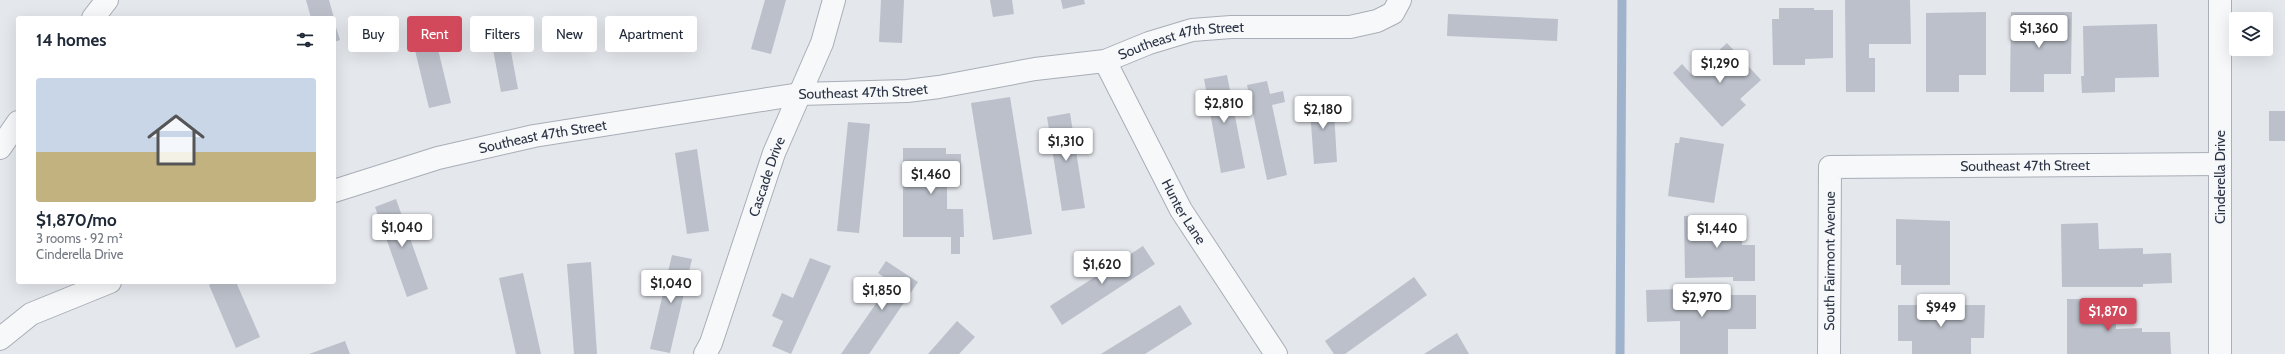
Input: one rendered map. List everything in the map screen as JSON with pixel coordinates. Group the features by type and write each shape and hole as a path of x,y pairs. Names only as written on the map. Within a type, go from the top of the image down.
{"street":[{"path":"95,16 107,0"},
{"name":"Cascade Drive","path":"705,354 711,343 774,153 822,43 834,0"},
{"name":"Cinderella Drive","path":"2220,0 2220,354"},
{"name":"Southeast 47th Street","path":"336,190 438,158 534,136 800,94 920,89 1035,68 1105,61 1149,43 1192,30 1231,27 1303,29 1350,27 1377,21 1396,6"},
{"name":"Hunter Lane","path":"1105,61 1181,210 1276,354"},
{"path":"0,148 16,125"},
{"name":"Southeast 47th Street","path":"1830,168 2220,164"},
{"name":"South Fairmont Avenue","path":"1829,354 1830,168"},
{"path":"0,339 31,314 105,284"}],"building":[{"path":"306,0 329,0 333,16 310,16"},
{"path":"765,0 786,0 771,54 751,49"},
{"path":"881,0 904,0 902,43 879,42"},
{"path":"990,0 1012,0 1014,14 993,17"},
{"path":"1061,0 1084,0 1085,4 1063,9"},
{"path":"1845,0 1910,0 1911,44 1869,44 1869,58 1875,58 1875,92 1846,92"},
{"path":"1779,8 1814,8 1814,10 1833,10 1833,58 1805,59 1805,65 1773,65 1772,19 1779,19"},
{"path":"1986,12 1986,75 1959,75 1959,92 1926,92 1926,13"},
{"path":"2011,12 2072,12 2071,74 2044,74 2044,92 2010,92"},
{"path":"1448,14 1558,19 1557,41 1447,36"},
{"path":"2157,24 2159,77 2115,78 2115,92 2082,93 2081,76 2084,76 2083,26"},
{"path":"336,27 340,40 336,41"},
{"path":"1727,43 1761,80 1740,99 1746,105 1722,127 1673,73 1682,64 1692,75"},
{"path":"415,52 439,52 451,103 429,108"},
{"path":"494,52 511,52 518,89 501,92"},
{"path":"1227,75 1245,168 1221,173 1204,79"},
{"path":"1267,81 1270,94 1283,91 1285,102 1272,105 1287,175 1267,180 1247,85"},
{"path":"1333,96 1337,162 1314,164 1309,97"},
{"path":"1010,97 1032,234 993,240 971,103"},
{"path":"2269,111 2285,111 2285,141 2269,141"},
{"path":"1070,113 1085,208 1062,211 1047,117"},
{"path":"848,122 870,124 859,233 837,231"},
{"path":"1680,137 1724,144 1714,203 1668,196 1675,143 1679,143"},
{"path":"903,148 946,148 946,154 961,154 961,185 947,185 947,209 963,209 964,237 960,237 960,254 951,254 951,237 903,237"},
{"path":"697,149 709,231 687,234 675,153"},
{"path":"396,199 428,289 407,297 375,207"},
{"path":"1741,215 1742,245 1755,245 1755,281 1733,281 1733,277 1685,278 1684,216"},
{"path":"1896,219 1950,221 1950,285 1901,285 1901,265 1896,265"},
{"path":"2098,223 2099,249 2143,248 2143,254 2171,253 2172,283 2143,284 2143,287 2062,287 2061,224"},
{"path":"1143,246 1155,264 1062,325 1050,306"},
{"path":"672,255 692,259 670,353 650,349"},
{"path":"810,258 831,266 791,354 772,346 783,321 772,316 782,293 793,298"},
{"path":"886,261 918,282 869,354 841,354 891,282 878,273"},
{"path":"591,262 597,354 574,354 567,264"},
{"path":"523,273 541,354 516,354 499,278"},
{"path":"1414,277 1427,295 1345,354 1334,354 1325,341"},
{"path":"237,284 260,337 236,348 209,285"},
{"path":"1680,289 1680,295 1756,295 1756,329 1728,329 1728,354 1680,354 1680,321 1647,322 1646,290"},
{"path":"2067,299 2109,299 2109,322 2116,322 2116,329 2142,328 2142,332 2170,332 2171,354 2067,354"},
{"path":"1180,305 1192,324 1145,354 1101,354"},
{"path":"1898,305 1985,305 1984,338 1971,338 1971,354 1912,354 1912,341 1898,341"},
{"path":"957,321 975,337 959,354 928,354"},
{"path":"1457,333 1469,354 1424,354"},
{"path":"345,341 350,354 309,354"}],"waterway":[{"path":"1620,354 1622,0"}]}
